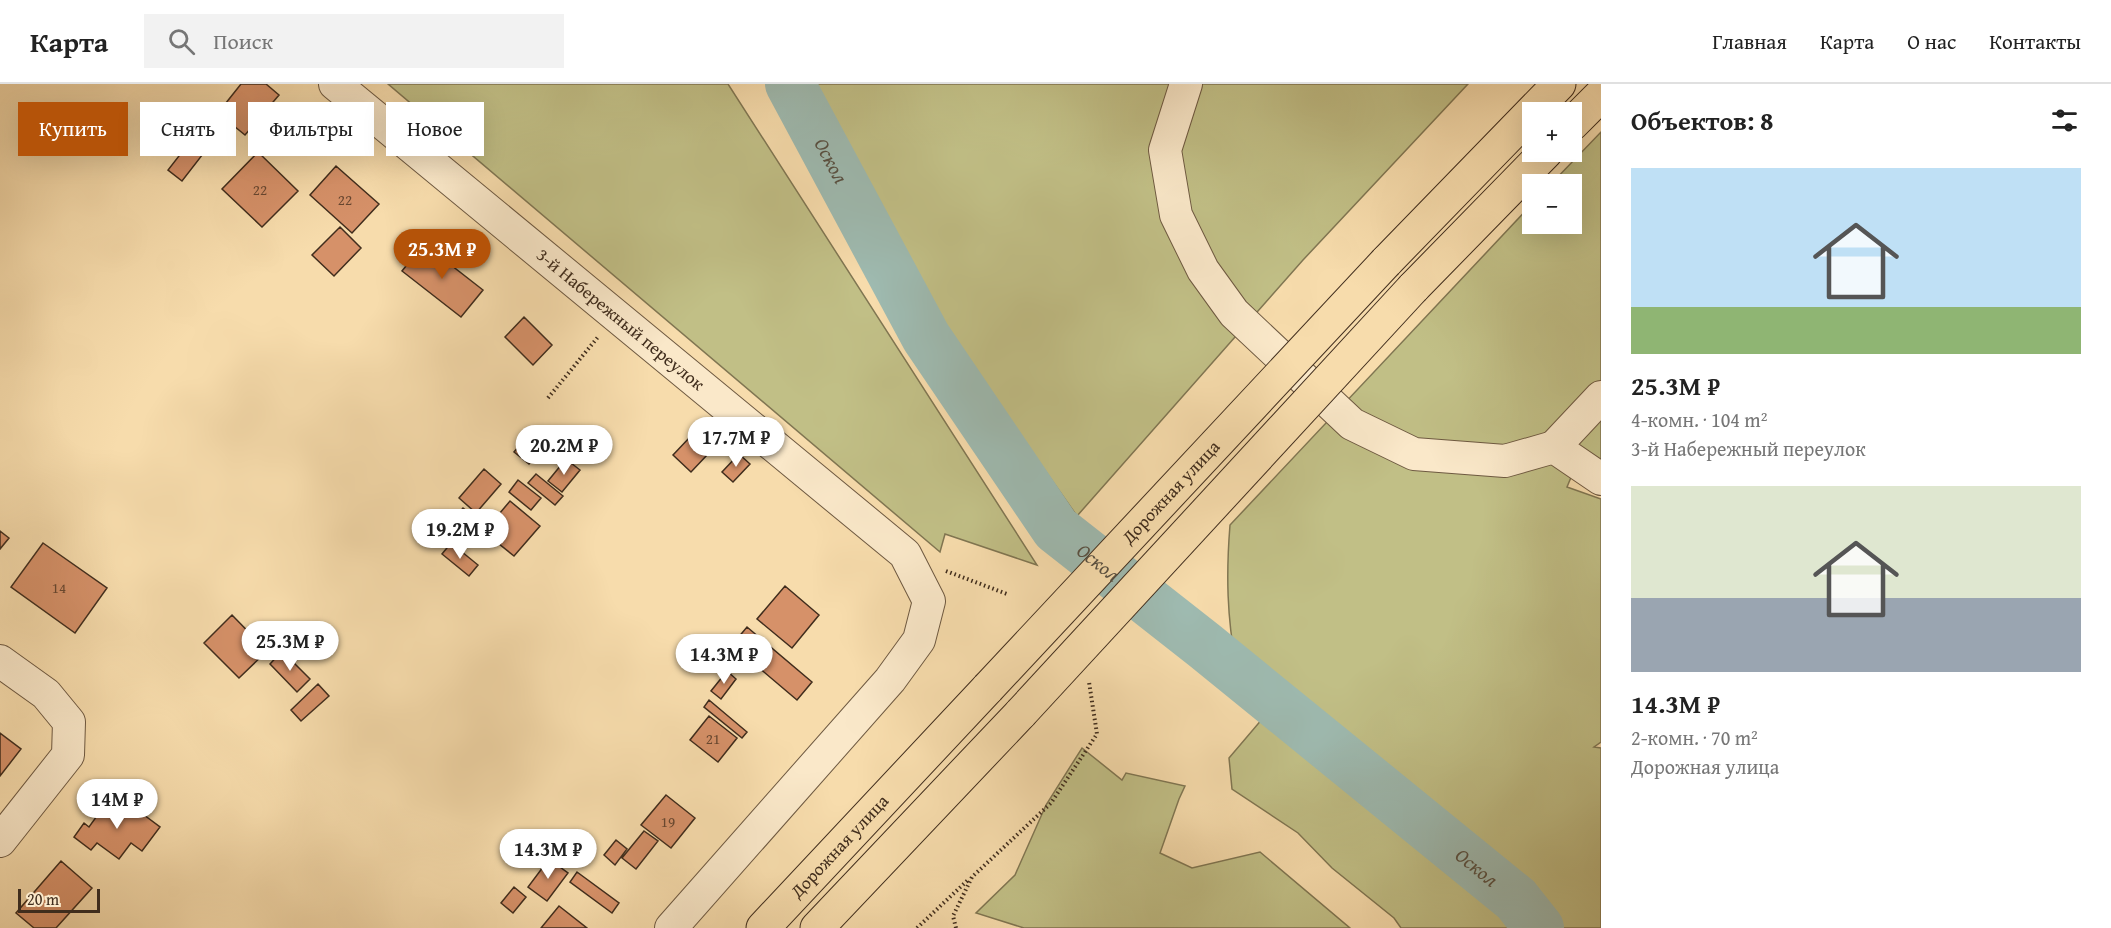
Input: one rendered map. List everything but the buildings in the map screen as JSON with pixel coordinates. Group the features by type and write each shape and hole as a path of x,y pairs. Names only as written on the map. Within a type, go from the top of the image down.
{"main road":[{"name":"Дорожная улица","path":"763,928 1386,262 1559,84"},
{"path":"1582,114 1601,95"},
{"path":"817,928 1021,713 1413,288 1536,162"}],"street":[{"name":"3-й Набережный переулок","path":"335,84 905,555"},
{"path":"1186,84 1165,150 1176,215 1203,270 1234,313 1352,424 1414,454 1505,461 1554,447 1601,398"},
{"path":"1554,447 1601,479"},
{"path":"671,928 890,680 920,640 929,601 905,555"},
{"path":"0,660 46,694 69,722 68,755 0,842"}],"path":[{"path":"548,398 616,316"},
{"path":"905,555 1007,594"},
{"path":"917,928 1051,803 1097,734 1088,678"},
{"path":"956,928 953,916 972,877"}],"shaded area":[{"path":"388,84 728,84 1037,565 945,534 940,552 473,156 484,156 484,102 409,102"},
{"path":"810,84 1468,84 1303,260 1077,516 919,292"},
{"path":"1601,132 1601,486 1572,475 1567,487 1601,499 1601,742 1594,747 1601,748 1601,928 1551,928 1523,893 1236,665 1229,613 1229,543 1230,525 1522,215 1522,234 1582,234 1582,174 1561,174 1572,162 1582,162 1582,152"},
{"path":"1263,718 1518,928 1401,928 1394,918 1332,868 1298,833 1232,789 1229,758"},
{"path":"1082,748 1122,780 1126,773 1185,786 1160,853 1192,868 1260,852 1350,928 1024,928 976,913 1015,875 1046,805"}],"waterway":[{"name":"Оскол","path":"790,84 926,337 1056,529 1205,646 1516,899 1539,928"}]}
